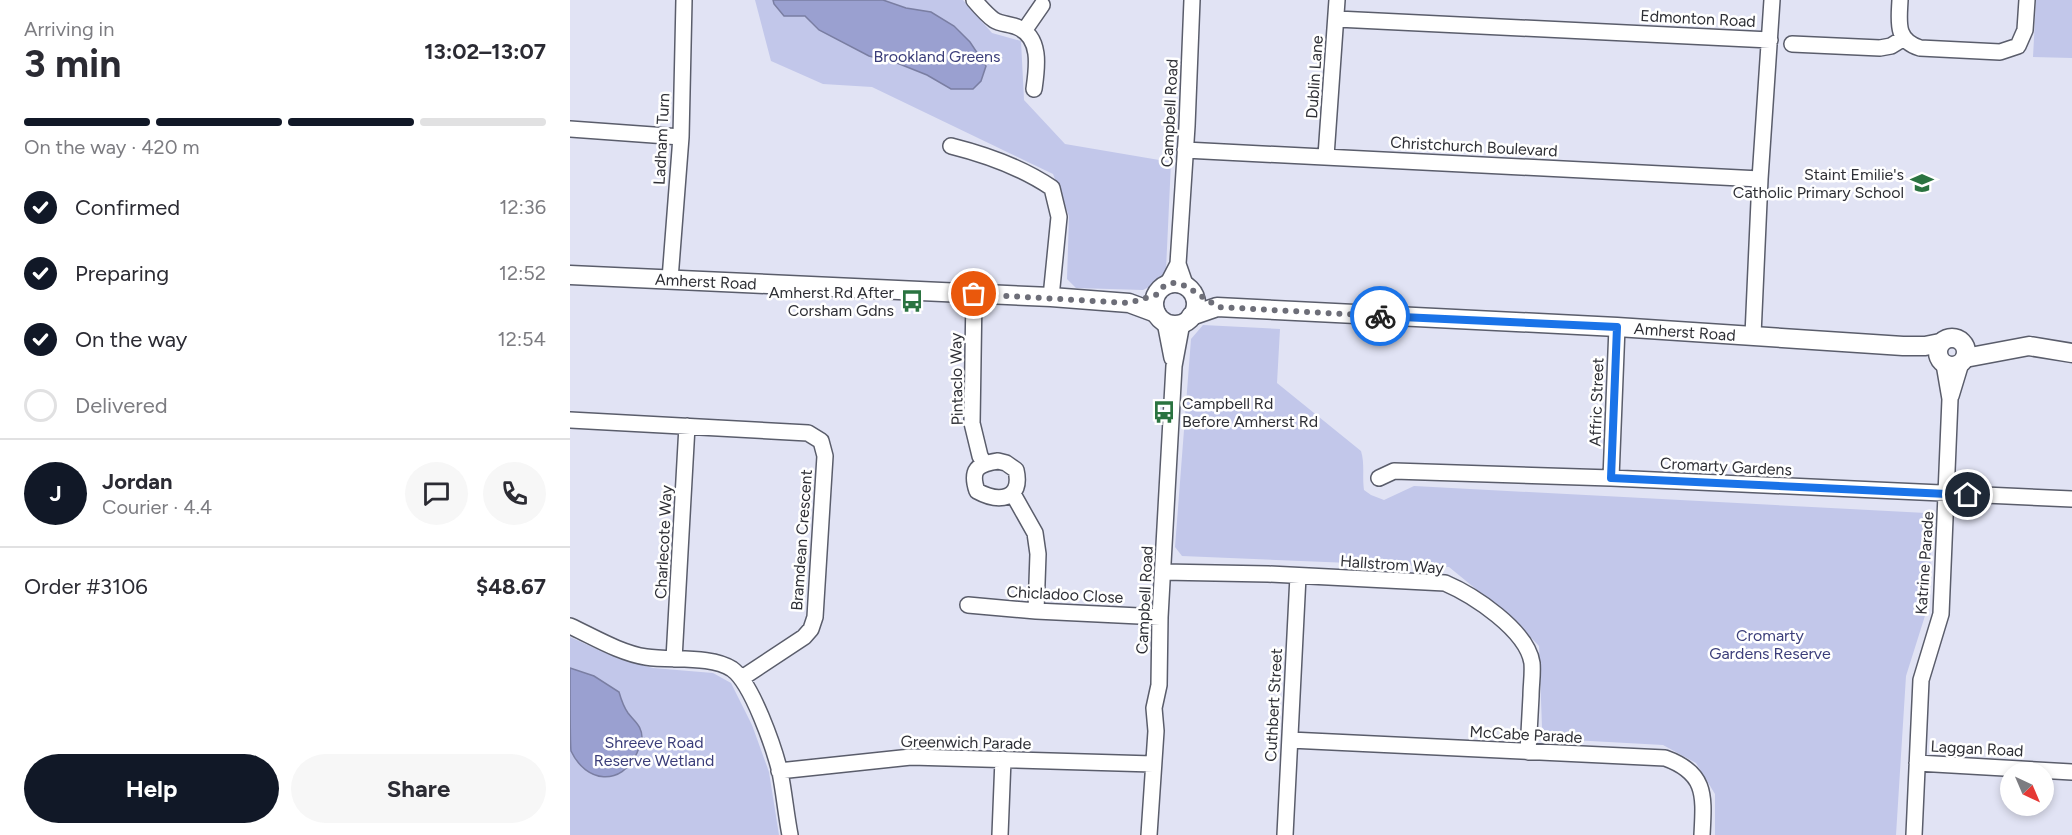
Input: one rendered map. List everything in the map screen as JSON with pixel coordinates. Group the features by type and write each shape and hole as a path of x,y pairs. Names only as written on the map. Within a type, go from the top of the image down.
{"main road":[{"name":"Amherst Road","path":"570,275 1051,297 1129,303 1170,309 1218,307 1617,327 1903,346 1952,356 2029,346 2072,353"},
{"name":"Amherst Road","path":"1170,309 1173,283 1189,289 1218,307"},
{"path":"1170,309 1195,304 1189,289"}],"street":[{"name":"Ladham Turn","path":"670,279 681,136 684,0"},
{"path":"974,0 996,21 1024,31 1035,47 1037,57 1034,89"},
{"name":"Campbell Road","path":"1149,835 1174,366 1170,309 1178,264 1192,0"},
{"name":"Dublin Lane","path":"1326,156 1337,0"},
{"path":"1753,335 1760,179 1772,0"},
{"path":"1900,0 1900,30 1911,45 1920,48 2000,52 2018,46 2025,30 2027,0"},
{"path":"1024,31 1042,6"},
{"name":"Edmonton Road","path":"1336,19 1770,40"},
{"path":"1791,44 1880,48 1891,46 1904,38"},
{"path":"570,129 681,136"},
{"path":"951,146 992,157 1033,175 1052,188 1059,217 1051,297"},
{"name":"Christchurch Boulevard","path":"1185,150 1760,179"},
{"name":"Campbell Road","path":"1178,264 1189,289"},
{"name":"Pintaclo Way","path":"974,294 972,423 980,456 984,463"},
{"name":"Affric Street","path":"1611,478 1617,327"},
{"name":"Katrine Parade","path":"1914,835 1921,680 1941,614 1952,356"},
{"name":"Bramdean Crescent","path":"570,420 808,433 821,441 825,456 815,617 811,629 804,637 742,678"},
{"name":"Charlecote Way","path":"674,660 687,426"},
{"path":"998,461 1016,470 1019,482 1013,494 1006,498 987,496 977,491 974,475 976,469 984,463 998,461"},
{"name":"Cromarty Gardens","path":"1379,478 1394,471 1611,478 2072,499"},
{"path":"1013,494 1035,533 1038,554 1036,611"},
{"name":"Hallstrom Way","path":"1163,572 1445,583 1465,592 1517,634 1527,648 1532,662 1528,752"},
{"name":"Cuthbert Street","path":"1285,835 1298,576"},
{"name":"Chicladoo Close","path":"968,605 1160,617"},
{"path":"570,626 627,652 645,657 716,663 731,669 742,678 763,724 779,771 790,835"},
{"name":"McCabe Parade","path":"1290,740 1665,758 1680,763 1692,772 1700,785 1704,799 1702,835"},
{"name":"Greenwich Parade","path":"779,771 910,757 1153,764"},
{"path":"1000,835 1003,759"},
{"name":"Laggan Road","path":"1917,763 2072,772"}],"green space":[{"name":"Brookland Greens","path":"755,0 963,0 992,33 1021,41 1024,100 1065,144 1171,162 1166,270 1157,283 1143,290 1076,288 1067,279 1069,216 1053,174 872,87 823,84 771,61"},
{"path":"2036,0 2072,0 2072,58 2033,57"},
{"name":"Cromarty Gardens Reserve","path":"1203,325 1280,329 1277,383 1361,451 1364,490 1384,500 1414,486 1926,513 1932,519 1929,603 1906,676 1896,835 1715,835 1715,794 1696,763 1663,745 1554,739 1547,736 1542,727 1539,646 1515,621 1449,567 1182,556 1175,547 1191,339"},
{"name":"Shreeve Road Reserve Wetland","path":"570,637 619,659 653,668 713,673 731,683 752,725 769,772 779,835 570,835"}],"shaded area":[{"path":"773,0 883,0 906,8 931,12 954,26 970,42 986,66 981,81 973,89 951,89 927,75 897,63 869,56 819,30 805,16 784,16"},
{"path":"570,668 594,676 619,692 625,708 638,724 642,735 641,743 630,764 622,772 604,777 594,775 577,762 571,751"}],"way so far":[{"path":"974,294 1129,303 1156,295 1163,287 1173,283 1186,286 1191,292 1218,307 1380,316"}],"place":[{"name":"Staint Emilie's Catholic Primary School","path":"1922,183"},
{"name":"Amherst Rd After Corsham Gdns","path":"912,301"},
{"name":"Campbell Rd Before Amherst Rd","path":"1164,412"}],"route":[{"path":"1380,316 1617,327 1611,478 1968,495"}]}
